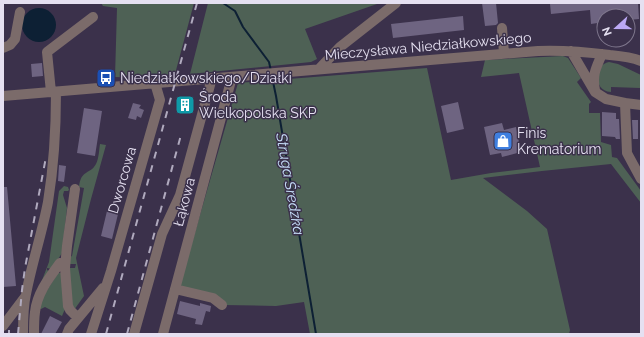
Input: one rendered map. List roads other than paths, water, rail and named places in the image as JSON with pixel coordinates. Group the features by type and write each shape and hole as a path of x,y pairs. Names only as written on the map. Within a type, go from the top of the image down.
{"street":[{"path":"319,69 340,46 384,7 396,3"},
{"path":"3,48 10,45 15,39 20,12"},
{"path":"22,334 26,295 48,202 54,154 56,116 54,92 47,52 93,17"},
{"path":"502,28 504,53"},
{"name":"Mieczysława Niedziałkowskiego","path":"3,96 538,51 571,51 602,54 641,61"},
{"path":"571,51 595,92 606,99 641,106"},
{"path":"595,92 593,82 594,73 602,54"},
{"name":"Mieczysława Niedziałkowskiego","path":"615,56 641,68"},
{"name":"Łąkowa","path":"163,334 238,76"},
{"path":"134,334 162,234 180,194 212,78"},
{"name":"Dworcowa","path":"91,334 160,100 155,83"},
{"path":"625,103 627,153 641,179"},
{"path":"75,189 65,268 68,306 78,318"},
{"path":"34,334 35,312 41,292 46,282 60,263 65,268"},
{"name":"Dworcowa","path":"67,334 69,329 106,285"},
{"path":"175,289 213,298 222,305"},
{"path":"3,326 26,295"}],"water":[{"path":"36,8 42,8 51,13 55,19 55,31 51,37 42,42 36,42 27,37 22,28 22,22 27,13"}],"waterway":[{"name":"Struga Średzka","path":"223,3 235,11 243,27 269,62 271,71"},
{"name":"Struga Średzka","path":"272,77 316,334"}],"railway":[{"path":"106,334 197,3"},
{"path":"127,334 181,135"},
{"path":"18,334 25,268 46,157"}],"place":[{"name":"Niedziałkowskiego/Działki","path":"106,78"},
{"name":"Środa Wielkopolska SKP","path":"185,105"},
{"name":"Finis Krematorium","path":"503,141"}]}
